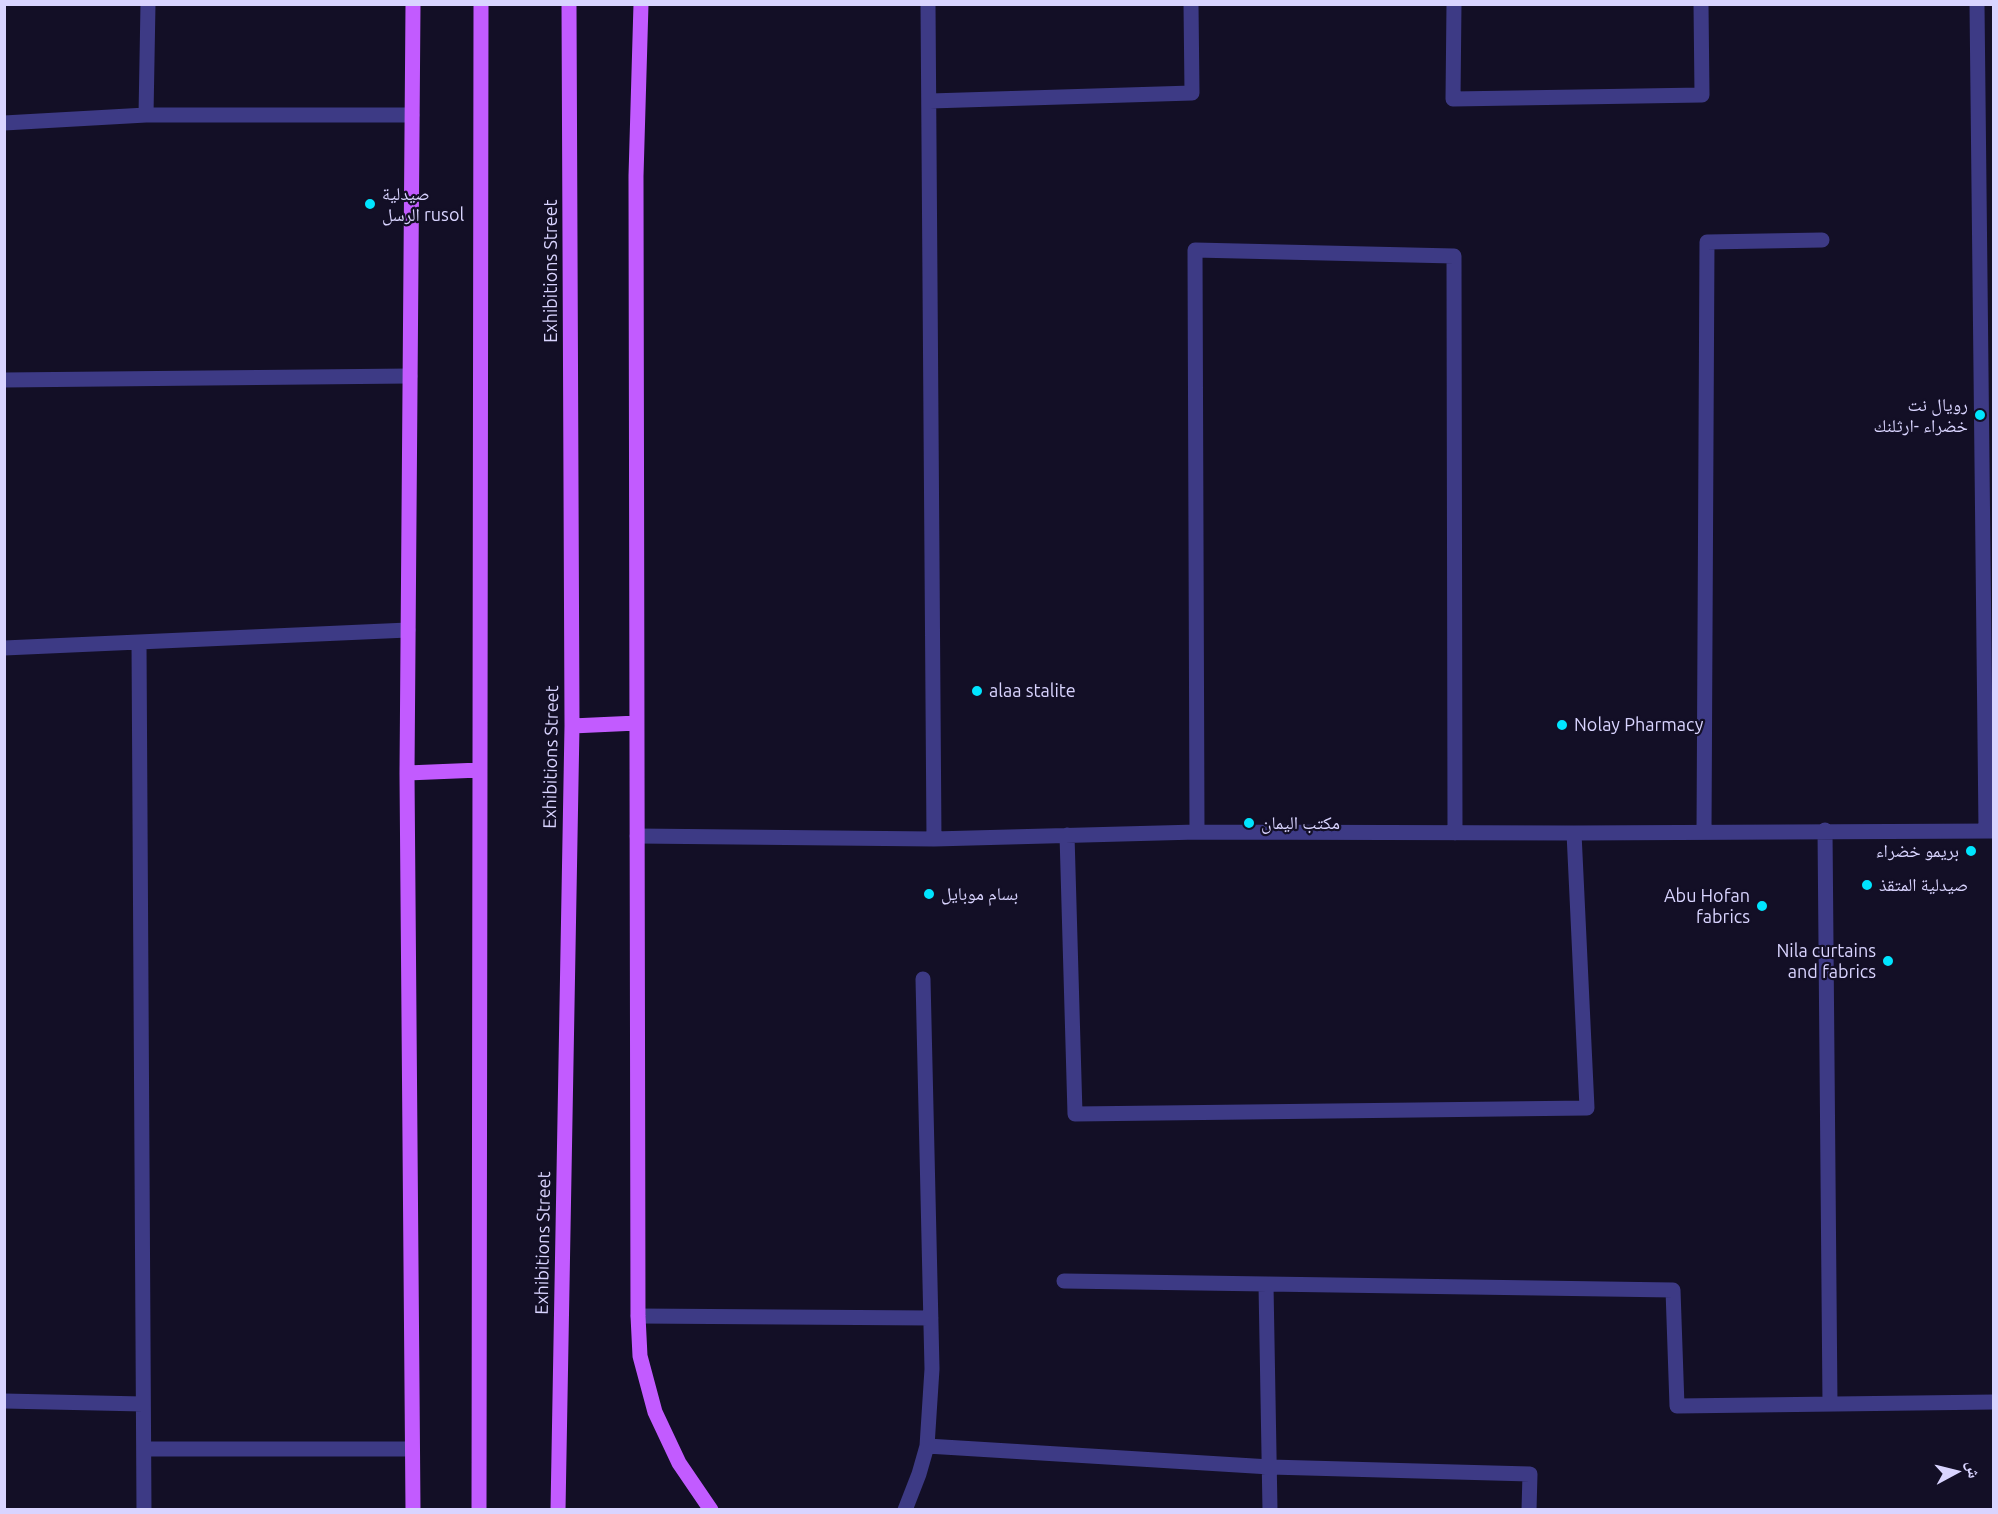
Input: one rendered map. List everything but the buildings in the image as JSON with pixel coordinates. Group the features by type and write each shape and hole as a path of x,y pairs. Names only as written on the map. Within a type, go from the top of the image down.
{"main road":[{"path":"413,4 407,773 413,1509"},
{"path":"480,1509 481,4"},
{"name":"Exhibitions Street","path":"558,1509 572,726 569,4"},
{"path":"641,4 636,176 638,1316 640,1356 655,1412 679,1462 711,1509"},
{"path":"572,726 637,723"},
{"path":"407,773 480,770"}],"street":[{"path":"146,115 148,4"},
{"path":"928,4 934,839"},
{"path":"930,101 1192,93 1191,4"},
{"path":"1454,4 1453,99 1702,95 1701,4"},
{"path":"637,836 934,839 1197,832 1574,833 1990,830 1987,268 1977,4"},
{"path":"4,123 146,115 412,115"},
{"path":"1704,832 1707,242 1822,240"},
{"path":"1197,832 1196,250 1454,256 1455,833"},
{"path":"4,380 410,376"},
{"path":"4,648 408,630"},
{"path":"139,643 144,1509"},
{"path":"1825,830 1830,1404"},
{"path":"1067,835 1075,1114 1587,1108 1574,833"},
{"path":"905,1509 927,1446 932,1369 923,979"},
{"path":"1064,1281 1673,1290 1677,1406 1994,1402"},
{"path":"1266,1285 1270,1509"},
{"path":"638,1316 932,1318"},
{"path":"4,1401 143,1404"},
{"path":"927,1446 1270,1467 1530,1474 1529,1509"},
{"path":"144,1449 412,1449"}],"place":[{"name":"صيدلية الرسل rusol","path":"370,204"},
{"name":"رويال نت خضراء -ارثلنك","path":"1980,415"},
{"name":"alaa stalite","path":"977,691"},
{"name":"Nolay Pharmacy","path":"1562,725"},
{"name":"مكتب اليمان","path":"1249,823"},
{"name":"بريمو خضراء","path":"1971,851"},
{"name":"صيدلية المتقذ","path":"1867,885"},
{"name":"بسام موبايل","path":"929,894"},
{"name":"Abu Hofan fabrics","path":"1762,906"},
{"name":"Nila curtains and fabrics","path":"1888,961"}]}
